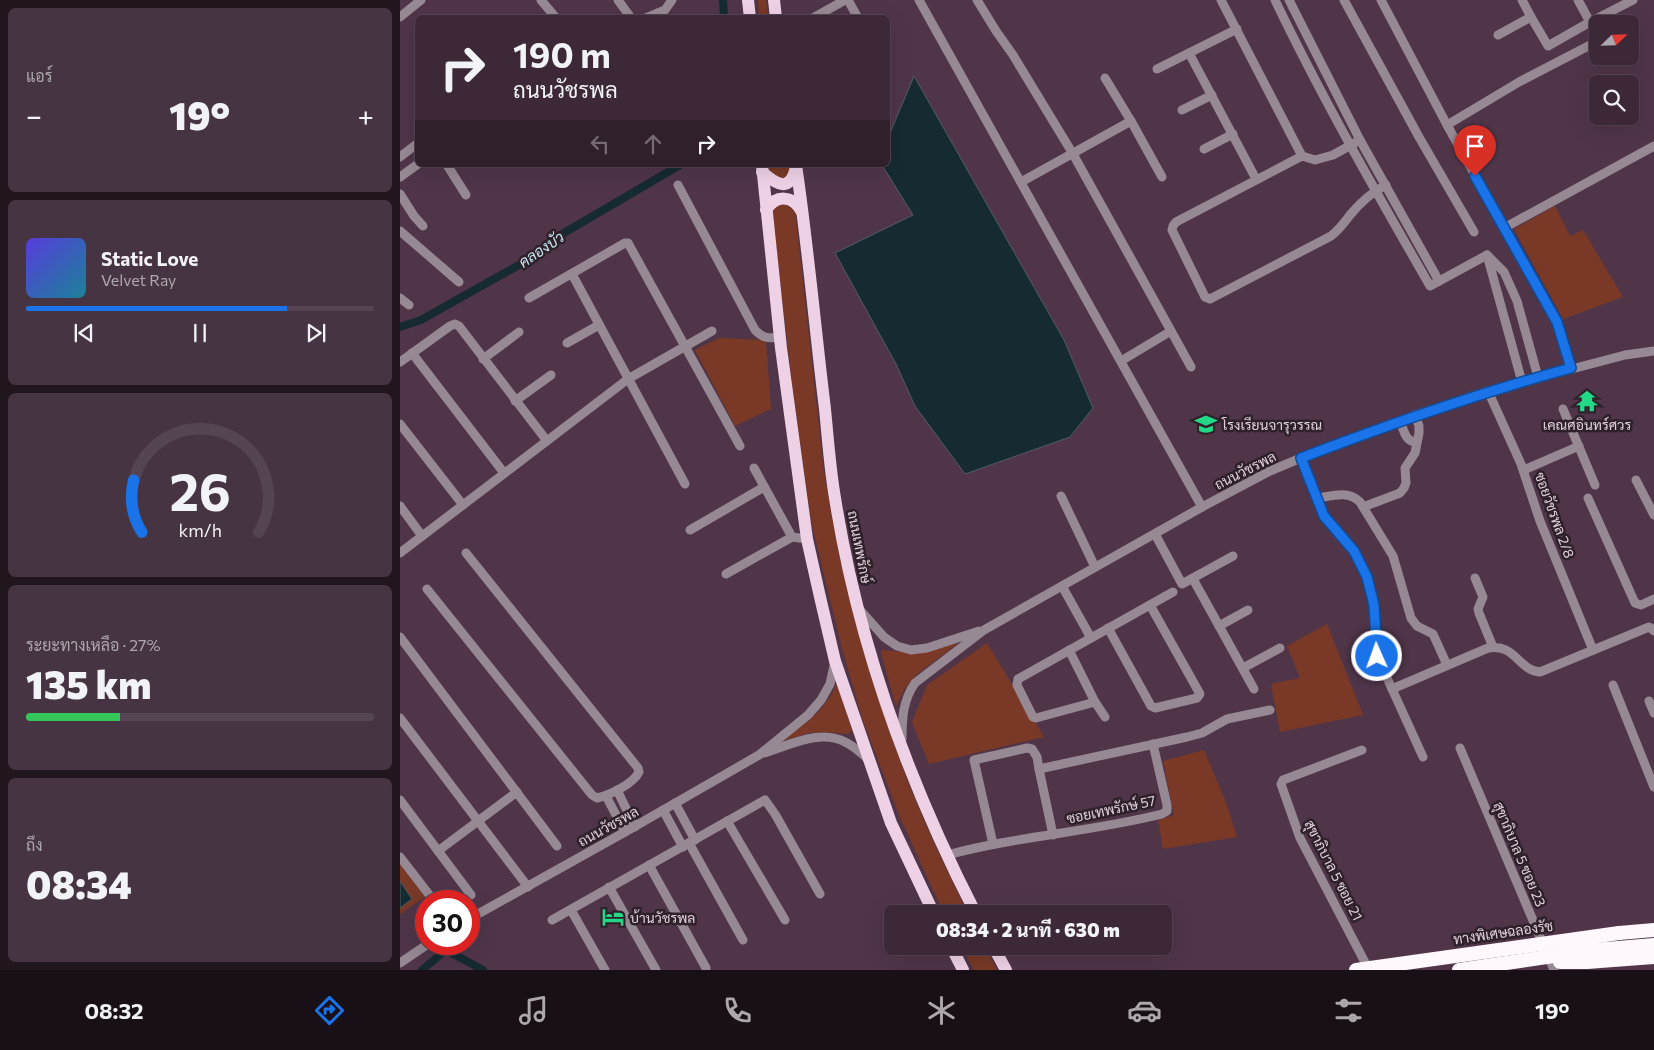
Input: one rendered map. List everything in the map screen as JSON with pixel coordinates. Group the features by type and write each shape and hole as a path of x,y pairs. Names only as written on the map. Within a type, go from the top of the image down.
{"highway":[{"name":"ทางพิเศษฉลองรัช","path":"1356,970 1583,937 1654,930"},
{"path":"1459,970 1594,950 1654,945"},
{"path":"1518,962 1587,962 1654,957"}],"main road":[{"path":"748,0 750,15"},
{"path":"774,0 776,15"},
{"path":"762,168 772,180 778,184 785,184 790,182 794,176 796,167"},
{"name":"ถนนเทพรักษ์","path":"796,167 835,498 853,590 880,686 901,747 947,855 972,905"},
{"path":"762,168 779,337 807,540 835,661 892,823 930,905"},
{"path":"766,210 769,205 785,198 798,204 802,212"},
{"path":"955,955 963,970"},
{"path":"998,955 1006,970"}],"street":[{"path":"400,17 421,0"},
{"path":"542,0 554,15"},
{"path":"618,0 629,15"},
{"path":"663,14 672,0"},
{"path":"819,15 847,0 856,15"},
{"path":"919,0 1202,507"},
{"path":"977,0 1073,154 1190,367"},
{"path":"1221,0 1302,156"},
{"path":"1275,0 1350,146 1430,286 1487,255"},
{"path":"1289,0 1360,140 1439,281"},
{"path":"1344,0 1419,137 1474,232"},
{"path":"1381,0 1446,125 1557,322 1571,368"},
{"path":"1522,0 1548,46 1589,23"},
{"path":"1578,0 1589,20"},
{"path":"1603,15 1630,0"},
{"path":"1498,35 1531,17"},
{"path":"1157,69 1237,29"},
{"path":"1299,50 1310,44"},
{"path":"1446,125 1519,82 1589,46"},
{"path":"1190,53 1256,179"},
{"path":"1105,78 1162,177"},
{"path":"1182,110 1212,96"},
{"path":"1021,182 1131,121"},
{"path":"1204,149 1233,134"},
{"path":"1360,140 1333,155 1315,160 1302,156 1176,222 1172,230 1205,297 1210,299 1331,236 1338,231 1359,205 1376,190 1386,185"},
{"path":"400,156 415,145"},
{"path":"1504,228 1654,146"},
{"path":"400,177 415,166"},
{"path":"448,167 466,194"},
{"path":"678,185 755,330 761,337 779,337"},
{"path":"400,194 414,216 424,226"},
{"path":"400,231 459,282"},
{"path":"528,298 628,243 740,446"},
{"path":"1487,255 1504,272 1517,301 1538,377"},
{"path":"1487,255 1522,382"},
{"path":"572,274 685,484"},
{"path":"400,298 409,305"},
{"path":"400,362 455,324 460,326 483,359 547,441"},
{"path":"567,343 599,325"},
{"path":"400,552 628,379 712,331"},
{"path":"1121,361 1171,331"},
{"path":"483,359 518,332"},
{"name":"ถนนวัชรพล","path":"901,747 903,710 908,692 915,683 984,630 1202,507 1270,471 1415,415 1488,392 1571,368 1625,355 1654,351"},
{"path":"412,353 504,473"},
{"path":"515,401 551,375"},
{"name":"ซอยวัชรพล 2/8","path":"1488,392 1524,470 1540,522 1593,650"},
{"path":"1563,409 1595,485"},
{"path":"1363,507 1400,494 1403,491 1406,483 1405,468 1414,458 1416,450 1419,430 1415,415"},
{"path":"1400,421 1408,439 1416,442"},
{"path":"400,424 463,504"},
{"path":"1524,470 1579,446"},
{"path":"1301,458 1324,516 1354,551 1367,577 1374,605 1377,656 1423,757"},
{"path":"754,468 792,537"},
{"path":"1636,480 1654,515"},
{"path":"690,530 764,487"},
{"path":"1318,498 1348,494 1358,500 1393,556 1411,618 1417,626 1434,636 1447,665"},
{"path":"1061,496 1095,567"},
{"path":"1588,498 1635,603 1641,605 1654,599"},
{"path":"400,506 422,536"},
{"path":"1154,534 1182,584 1233,556"},
{"path":"726,574 792,537 807,540"},
{"path":"427,589 592,795 598,798 606,796 634,779 639,772 638,768 466,553"},
{"path":"1475,578 1484,597 1478,609 1479,613 1494,647"},
{"path":"1192,579 1254,689"},
{"path":"1062,586 1090,638"},
{"path":"1096,702 1036,718 1033,717 1017,685 1018,679 1173,592"},
{"path":"1108,628 1152,706 1155,708 1197,698 1200,694 1150,605"},
{"name":"ถนนวัชรพล","path":"859,609 884,637 897,646 910,650 927,648 984,630"},
{"path":"1219,626 1248,610"},
{"path":"1392,689 1494,647 1508,650 1530,669 1540,672 1649,627 1654,631"},
{"path":"400,637 557,846"},
{"path":"1243,668 1280,648"},
{"path":"1069,650 1105,717"},
{"name":"ถนนวัชรพล","path":"480,913 635,827 759,755 808,714 821,700 830,684 835,661"},
{"path":"1613,685 1652,777 1654,787"},
{"path":"1649,701 1654,713"},
{"path":"1039,769 1195,735 1227,720 1270,710"},
{"path":"400,718 528,886"},
{"name":"ถนนวัชรพล","path":"759,755 812,737 835,738 848,743 869,760"},
{"name":"ซอยเทพรักษ์ 57","path":"947,855 993,844 1053,835 1162,814 1167,811 1153,744"},
{"name":"ซอยเทพรักษ์ 57","path":"993,844 974,760 1027,748 1032,749 1037,757 1053,835"},
{"name":"สุขาภิบาล 5 ซอย 23","path":"1460,748 1554,970"},
{"name":"สุขาภิบาล 5 ซอย 21","path":"1362,750 1283,780 1281,784 1300,838 1370,970"},
{"path":"617,790 635,827"},
{"path":"438,851 517,792"},
{"path":"606,796 625,832"},
{"path":"400,800 467,890"},
{"path":"552,920 763,801 767,801 820,894"},
{"path":"675,803 689,843"},
{"path":"663,810 689,843 743,940"},
{"path":"727,820 785,920"},
{"path":"400,856 426,890"},
{"path":"649,865 706,968"},
{"path":"609,887 656,970"},
{"path":"571,910 605,970"},
{"path":"400,964 415,953"}],"shaded area":[{"path":"758,0 766,0 768,15 759,15"},
{"path":"914,76 1064,340 1093,408 1070,437 965,474 915,406 896,364 835,253 913,215 883,167 890,167 890,133"},
{"path":"768,167 790,167 791,169 785,180 769,172"},
{"path":"781,202 795,210 823,463 829,501 889,730 912,792 964,905 940,905 899,815 862,718 842,648 811,520 793,392 772,210"},
{"path":"1555,206 1570,236 1583,230 1623,297 1563,319 1514,229"},
{"path":"719,338 766,340 771,409 735,426 695,350"},
{"path":"1327,624 1363,715 1280,732 1271,684 1300,678 1287,646"},
{"path":"957,643 916,675 905,688 896,706 881,653 882,650 916,653"},
{"path":"987,643 1044,737 929,764 912,722 927,685"},
{"path":"837,683 852,730 848,734 809,733 786,740 787,737 810,720 822,707"},
{"path":"1204,750 1227,805 1237,837 1163,849 1158,820 1174,815 1163,761"},
{"path":"400,864 420,890 415,890 415,904 400,914"},
{"path":"400,881 412,899 400,908"},
{"path":"966,955 990,955 997,970 974,970"}],"waterway":[{"name":"คลองบัว","path":"723,0 724,15"},
{"name":"คลองบัว","path":"400,327 421,320 533,257 552,240 677,167"},
{"path":"422,970 446,950 483,970"}],"place":[{"name":"เคณศอินทร์ศวร","path":"1587,401"},
{"name":"โรงเรียนจารุวรรณ","path":"1206,424"},
{"name":"บ้านวัชรพล","path":"613,917"}],"route":[{"path":"1377,656 1373,596 1367,577 1354,551 1324,516 1301,458 1415,415 1571,368 1557,322 1475,176"}]}
